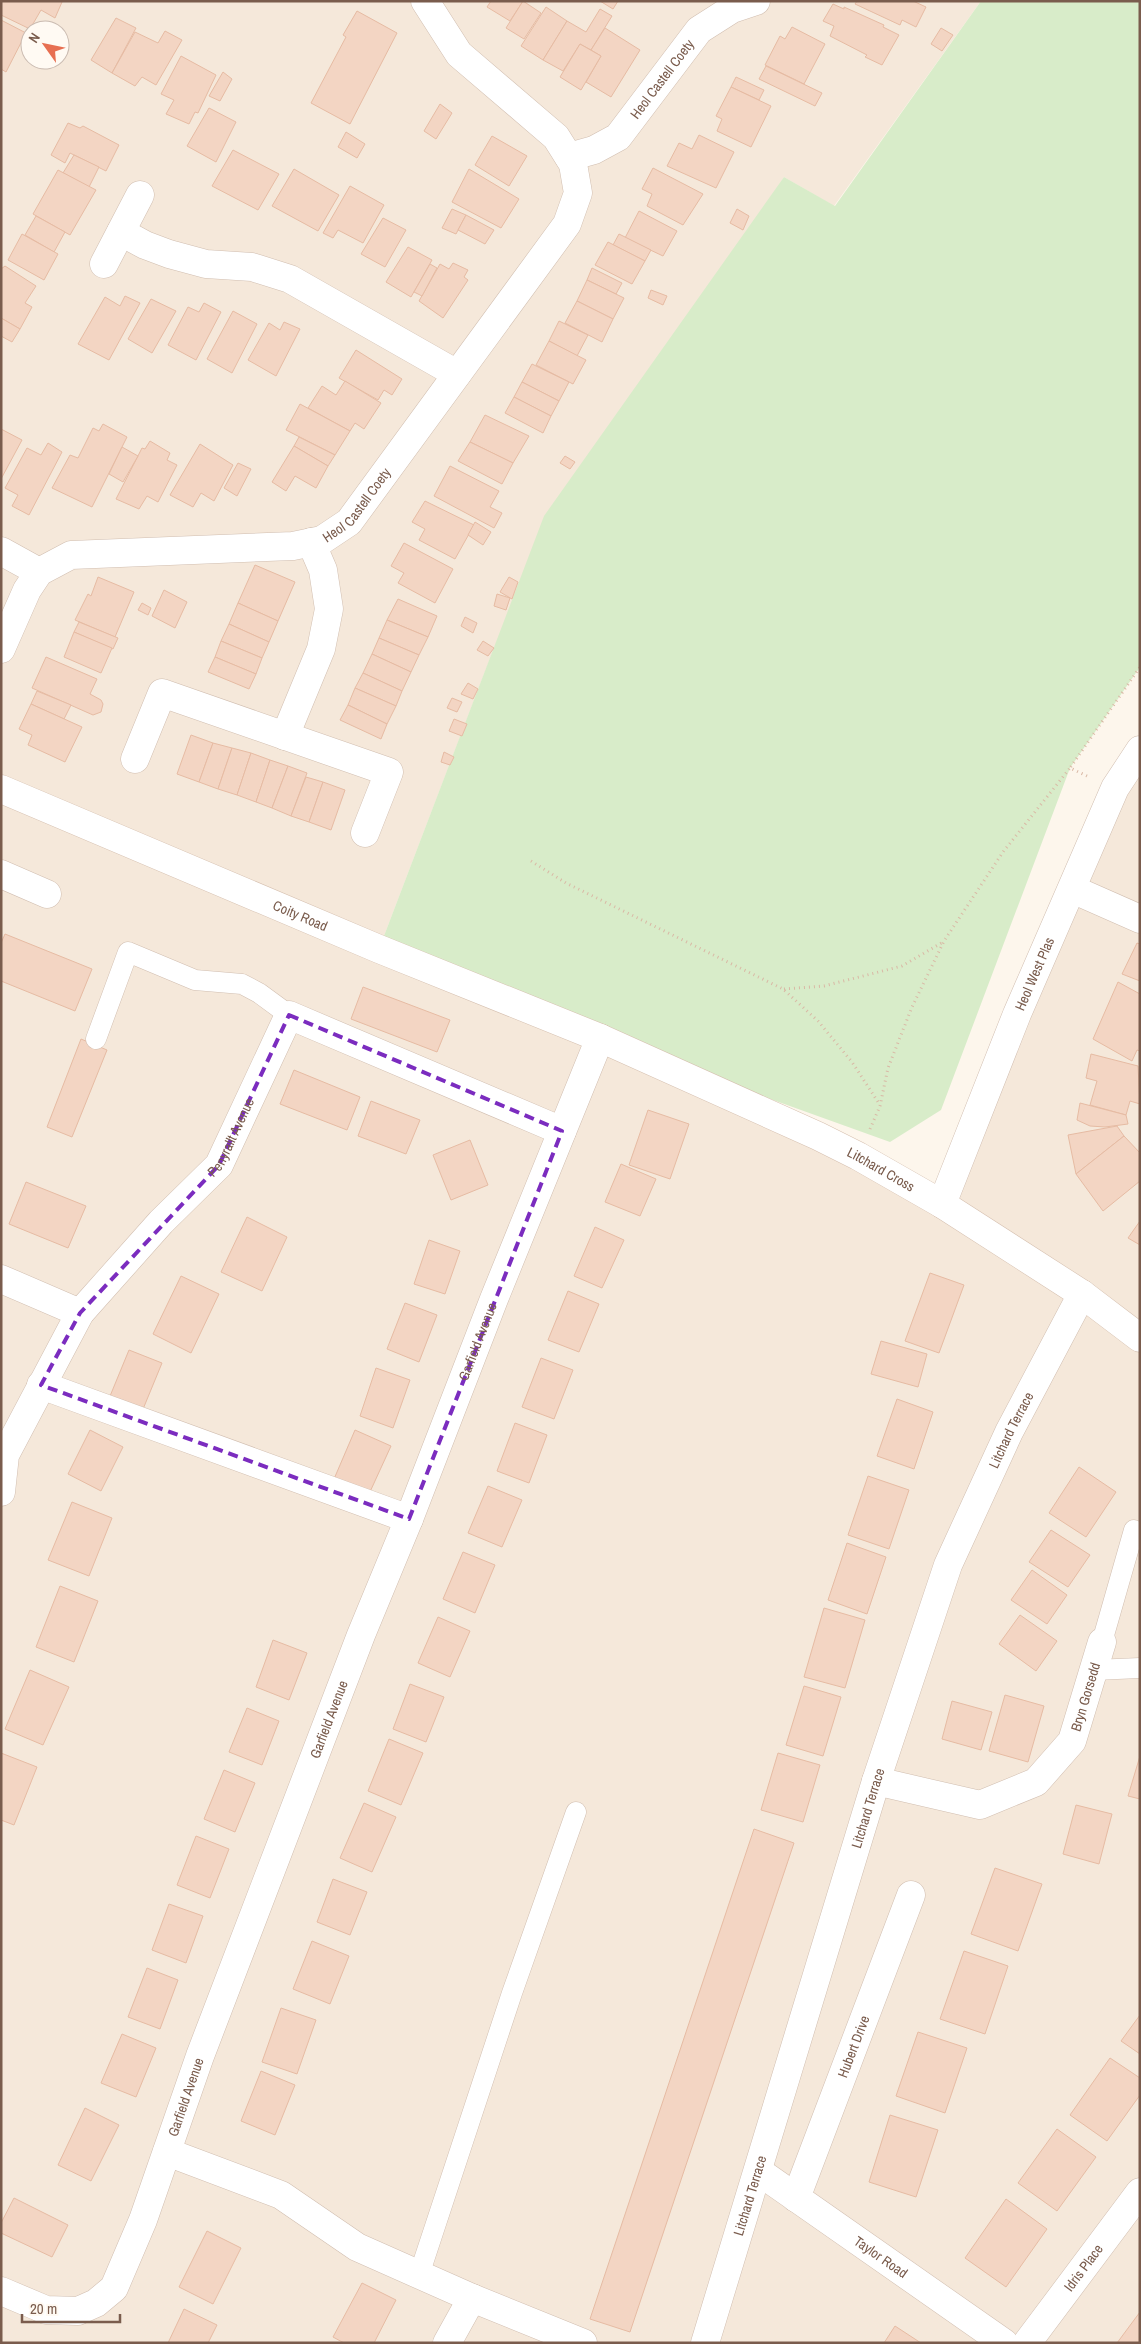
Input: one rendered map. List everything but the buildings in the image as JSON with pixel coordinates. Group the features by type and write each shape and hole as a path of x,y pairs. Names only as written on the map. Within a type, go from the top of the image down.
{"street":[{"name":"Heol Castell Coety","path":"1,649 27,590 39,572 71,555 293,546 322,540 349,522 568,224 578,193 574,164 556,137 459,54 425,1"},
{"name":"Heol Castell Coety","path":"569,157 594,150 618,137 699,30 722,7 756,1"},
{"path":"104,264 140,195"},
{"path":"121,232 145,245 170,254 206,264 252,267 290,279 457,374"},
{"path":"285,736 321,649 330,609 323,570 311,542"},
{"path":"1,551 39,572"},
{"path":"135,759 162,693 389,772 366,833"},
{"name":"Heol West Plas","path":"942,1204 1017,1014 1115,788 1140,750"},
{"name":"Coity Road","path":"1,789 379,949 600,1038"},
{"path":"1,874 47,894"},
{"path":"1072,889 1140,919"},
{"path":"289,1015 562,1131"},
{"name":"Penyrallt Avenue","path":"1,1492 5,1455 80,1313 161,1222 219,1165 289,1015"},
{"name":"Garfield Avenue","path":"1,2291 46,2310 78,2311 96,2303 114,2288 143,2220 253,1915 361,1635 410,1519 600,1038"},
{"name":"Litchard Cross","path":"600,1038 818,1136 858,1156 942,1204 1082,1294 1140,1338"},
{"path":"1,1279 80,1313"},
{"name":"Litchard Terrace","path":"706,2343 876,1782 948,1565 1009,1432 1082,1294"},
{"path":"41,1385 410,1519"},
{"name":"Bryn Gorsedd","path":"876,1782 980,1805 1036,1782 1072,1741 1102,1642"},
{"name":"Hubert Drive","path":"796,2198 911,1895"},
{"path":"167,2152 281,2195 357,2247 472,2298 583,2343"},
{"name":"Taylor Road","path":"758,2171 1004,2343"},
{"name":"Idris Place","path":"1027,2343 1140,2192"},
{"path":"447,2343 472,2298"}],"lane":[{"path":"96,1039 128,952 195,980 242,984 259,993 289,1015"},
{"path":"1102,1642 1134,1530"},
{"path":"1094,1670 1140,1668"},
{"path":"419,2275 512,1993 576,1812"}],"path":[{"path":"531,861 566,883 783,989 818,1021 852,1062 880,1106 888,1068 912,1007 944,941 1003,852 1070,768 1140,667"},
{"path":"1070,768 1115,788"},
{"path":"783,989 824,986 902,966 944,941"}],"highlighted area":[{"path":"289,1015 562,1131 409,1519 41,1385 80,1313 219,1165"}],"shaded area":[{"path":"1,1 981,1 834,206 784,177 494,648 379,949 942,1204 1140,750 1140,2343 1,2343"}],"green space":[{"path":"981,1 1140,1 1140,667 1070,768 941,1110 890,1142 600,1038 379,949 544,516 784,177 835,206"}]}
